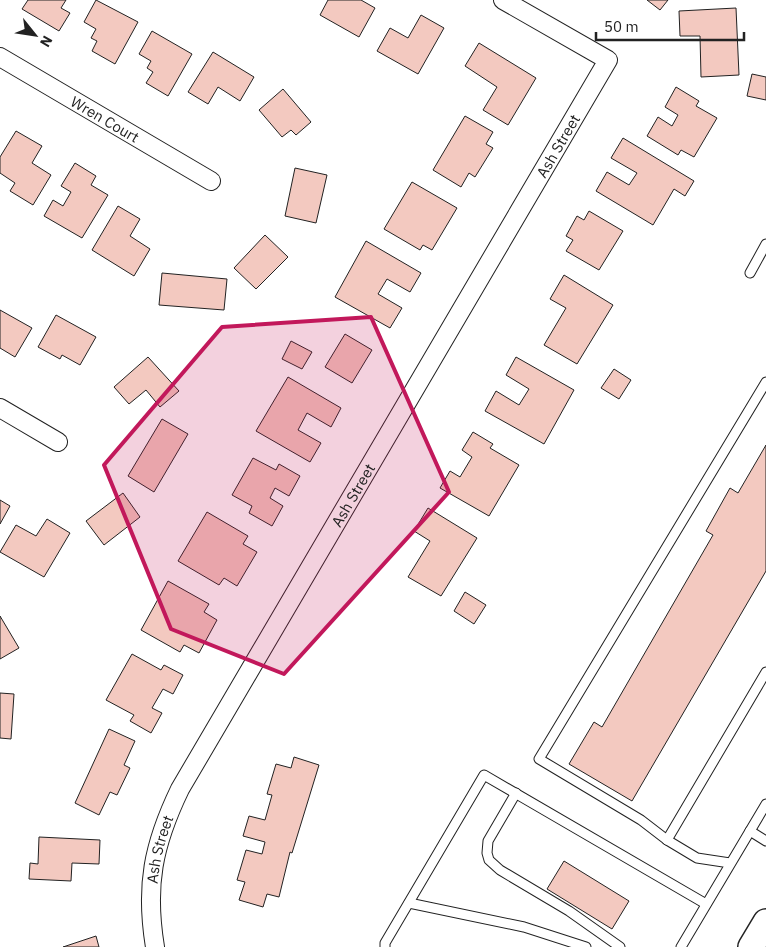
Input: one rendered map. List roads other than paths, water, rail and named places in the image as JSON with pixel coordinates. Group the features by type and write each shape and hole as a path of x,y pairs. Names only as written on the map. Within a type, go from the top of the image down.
{"main road":[{"path":"751,947 766,922"}],"street":[{"name":"Ash Street","path":"155,947 151,924 152,870 158,842 180,789 608,60 503,0"},
{"name":"Wren Court","path":"0,57 211,181"},
{"path":"0,408 58,442"}],"lane":[{"path":"750,272 766,244"},
{"path":"730,863 697,858 667,840 641,820 539,759 766,382"},
{"path":"667,840 766,672"},
{"path":"384,947 484,775 706,904"},
{"path":"516,793 488,841 487,853 490,860 500,870 569,911 620,947"},
{"path":"681,947 766,804"},
{"path":"750,831 766,841"},
{"path":"409,902 524,927 586,947"}]}
